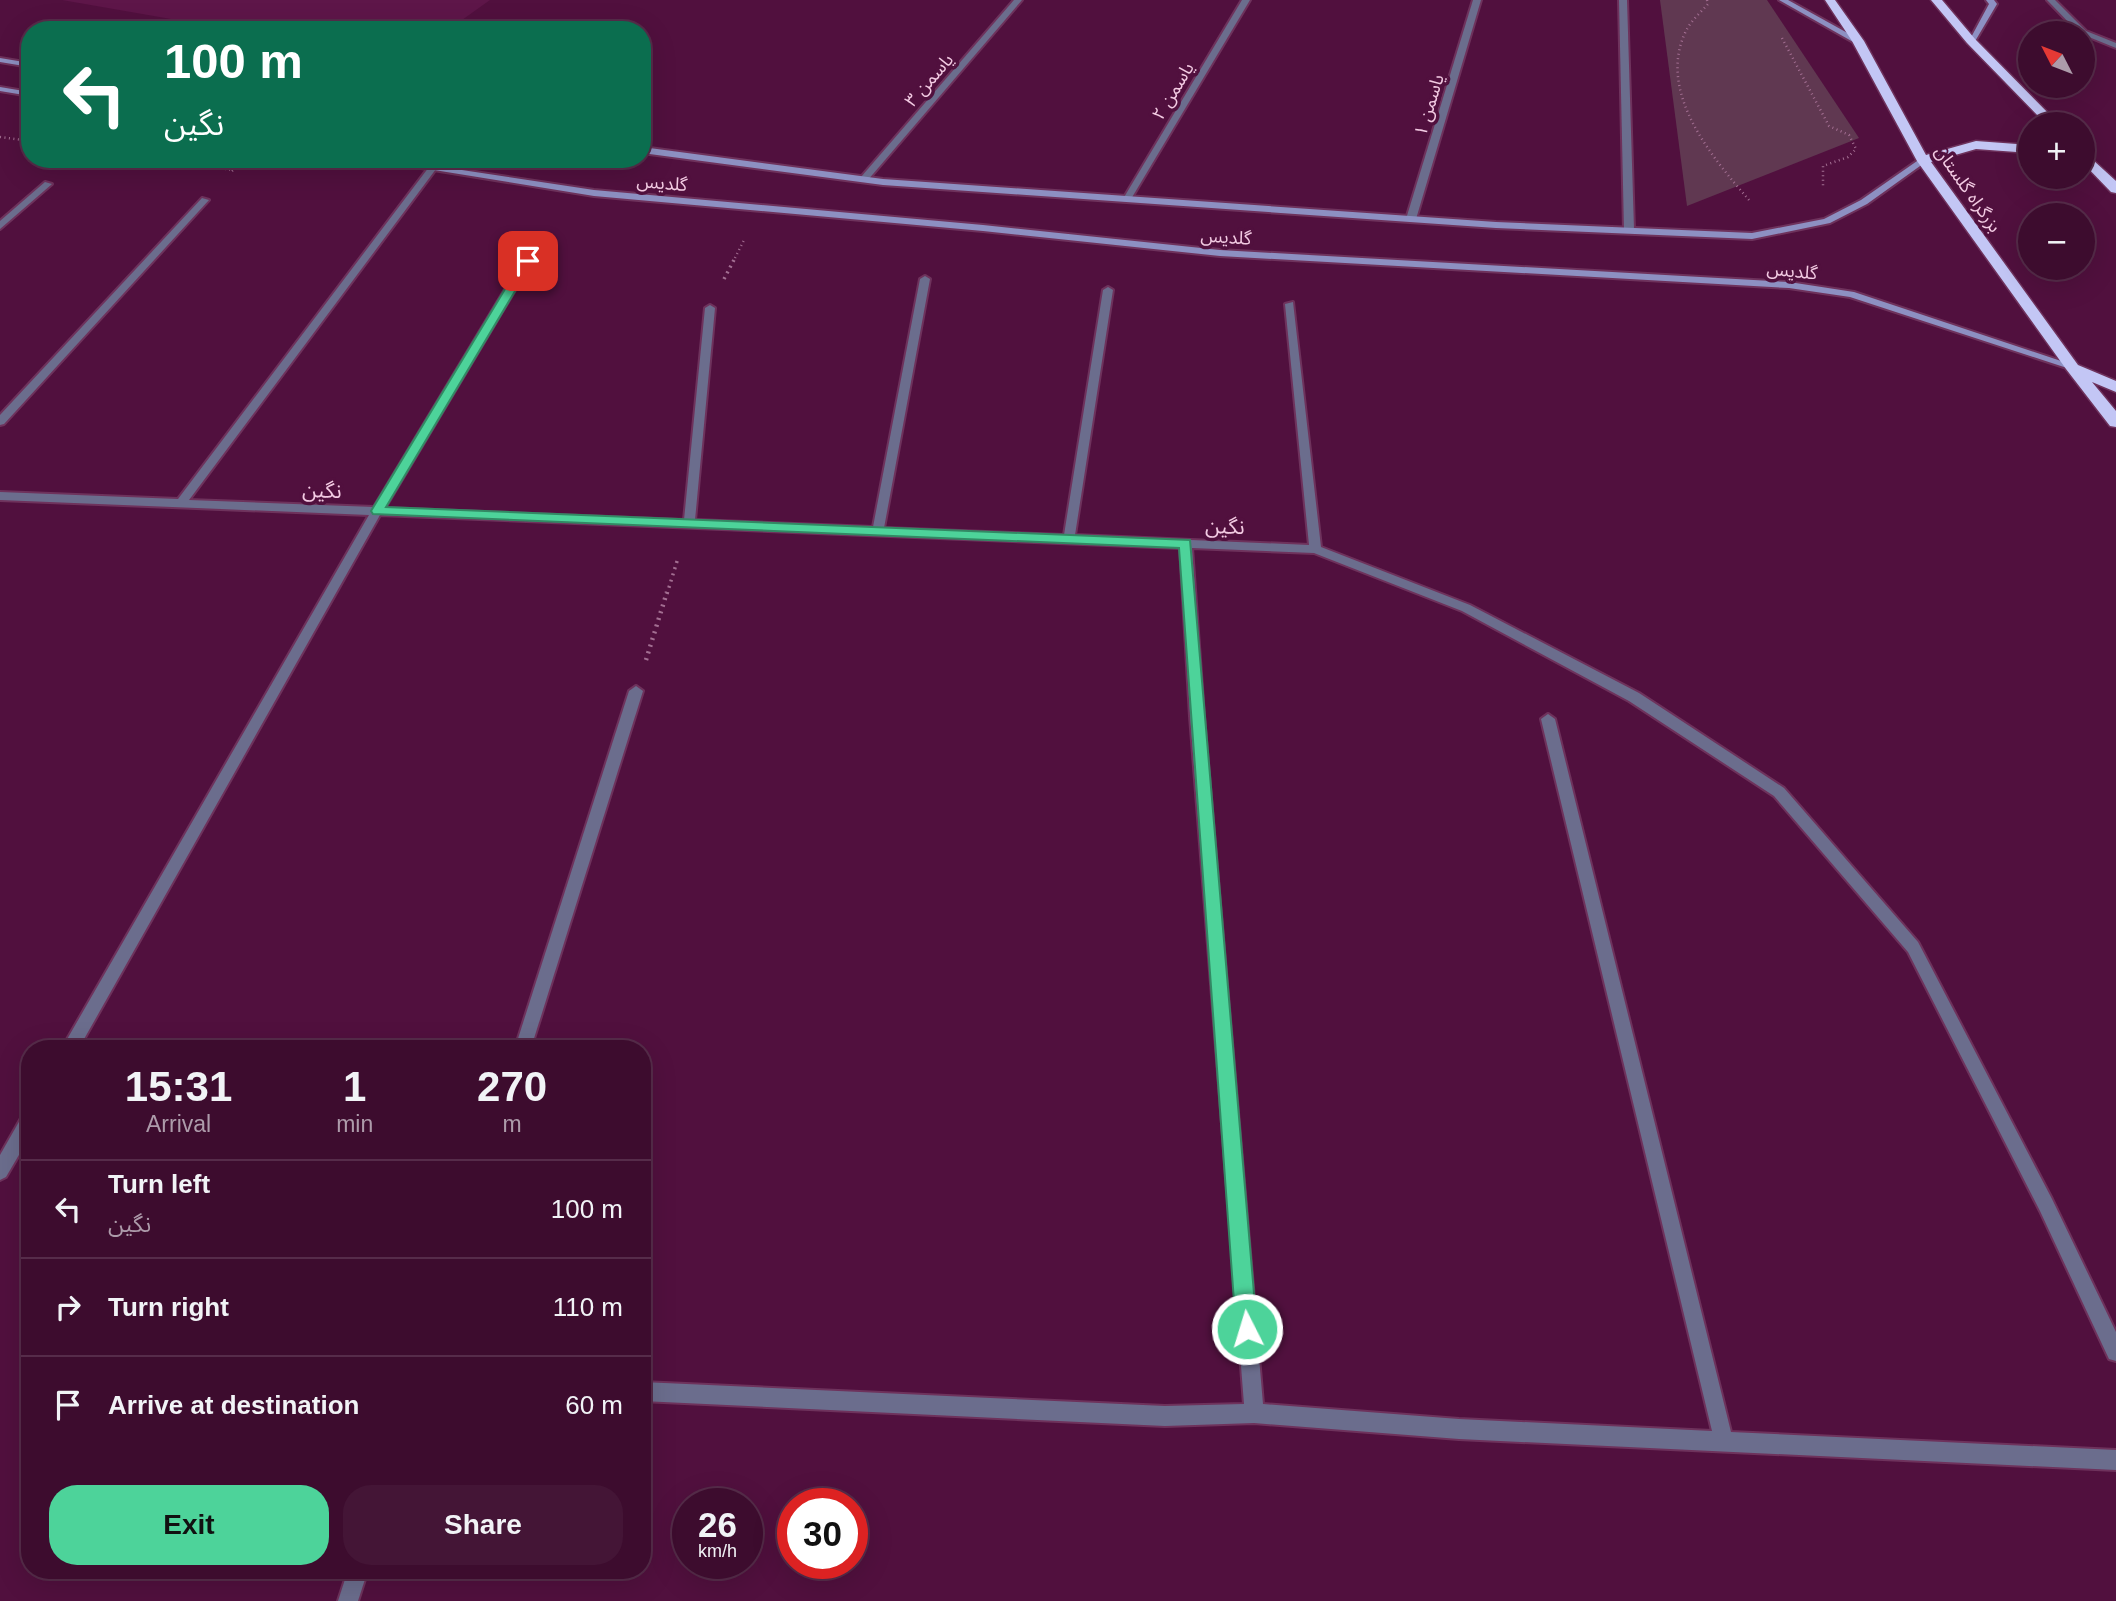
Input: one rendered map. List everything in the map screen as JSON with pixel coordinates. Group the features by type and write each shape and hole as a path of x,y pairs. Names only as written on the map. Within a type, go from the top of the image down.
{"highway":[{"name":"بزرگراه گلستان","path":"1830,0 1858,41 1923,160 2071,366 2116,422"},
{"path":"1936,0 1971,41 2041,112"},
{"path":"1923,160 1951,148 1996,142 2018,147"},
{"path":"2095,166 2113,183"},
{"path":"2095,174 2113,183"},
{"path":"2071,366 2116,387"}],"main road":[{"path":"1783,0 1858,41"},
{"path":"1971,41 1993,4 1990,0"},
{"path":"0,60 21,64"},
{"path":"0,89 21,92"},
{"name":"گلدیس","path":"651,151 864,179 1411,219 1752,236 1783,232 1827,221 1864,202 1923,160"},
{"name":"گلدیس","path":"426,168 594,193 1220,253 1789,285 1851,294 2071,366"}],"street":[{"name":"یاسمن ۳","path":"864,179 1018,0"},
{"name":"یاسمن ۲","path":"1127,199 1246,0"},
{"name":"یاسمن ۱","path":"1411,219 1477,0"},
{"path":"1623,0 1629,230"},
{"path":"2051,0 2084,33 2116,46"},
{"path":"181,503 432,169"},
{"path":"0,226 48,184"},
{"path":"0,422 205,200"},
{"path":"75,1040 377,511 541,238"},
{"path":"878,531 925,279"},
{"path":"1069,539 1108,290"},
{"path":"1290,304 1315,549"},
{"path":"689,524 710,308"},
{"name":"نگین","path":"0,496 1315,549 1477,613 1634,697 1779,792 1913,947 2046,1205 2116,1352"},
{"path":"1185,544 1254,1413"},
{"path":"526,1040 636,691"},
{"path":"1548,719 1724,1442"},
{"path":"0,1171 21,1135"},
{"path":"651,1391 1165,1416 1254,1413 1459,1429 2116,1460"},
{"path":"348,1601 355,1579"}],"path":[{"path":"1717,0 1708,2 1695,15 1685,32 1680,50 1680,91 1688,116 1702,143 1722,171 1783,232"},
{"path":"1780,34 1829,126 1849,135 1856,149 1848,157 1823,166 1824,187"},
{"path":"0,137 21,140"},
{"path":"219,168 233,170"},
{"path":"710,308 760,208"},
{"path":"636,691 689,524"}],"shaded area":[{"path":"62,0 490,0 461,21 182,21"},
{"path":"1660,0 1767,0 1859,138 1687,206"}],"route":[{"path":"528,261 377,511 1185,544 1247,1329"}]}
